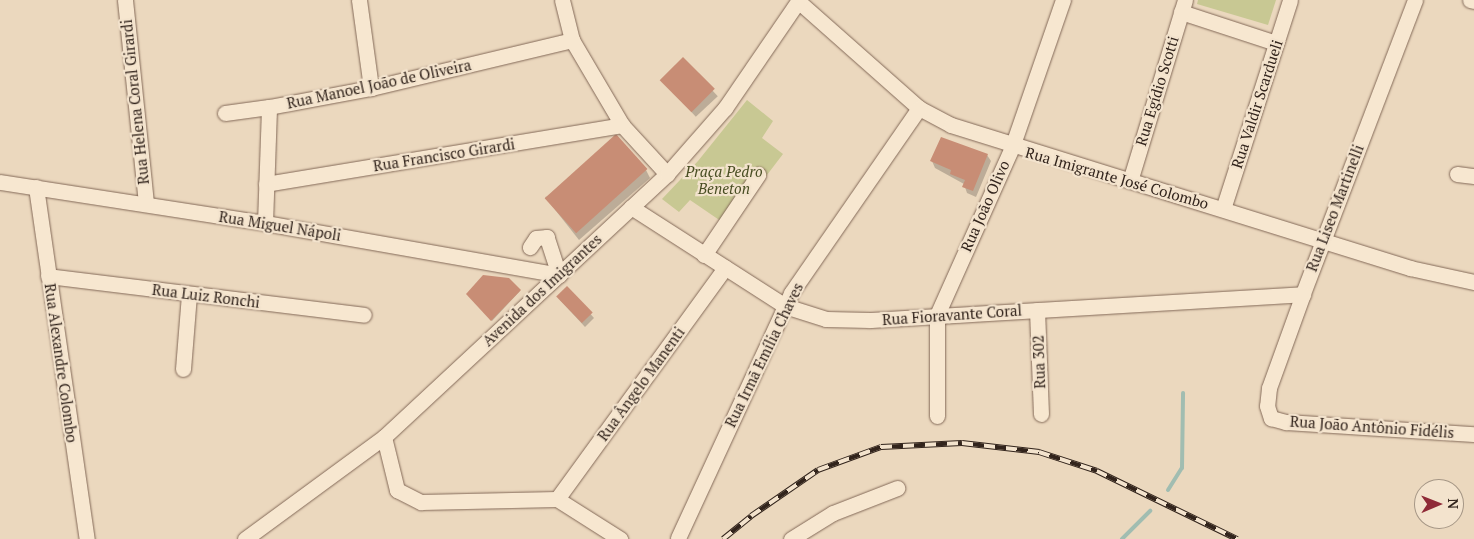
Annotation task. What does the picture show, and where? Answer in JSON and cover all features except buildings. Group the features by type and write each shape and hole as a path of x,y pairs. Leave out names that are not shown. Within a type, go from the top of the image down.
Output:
{"street":[{"name":"Rua Helena Coral Girardi","path":"125,0 146,204"},
{"path":"359,0 371,88"},
{"path":"562,0 572,40 622,125 667,174"},
{"name":"Rua João Olivo","path":"937,416 936,315 1012,147 1063,0"},
{"name":"Rua Valdir Scardueli","path":"1223,209 1290,0"},
{"name":"Rua Liseo Martinelli","path":"1271,418 1266,406 1269,388 1323,239 1414,0"},
{"path":"1470,0 1474,1"},
{"name":"Rua Imigrante José Colombo","path":"798,1 919,108 944,122 1012,147 1323,239 1410,268 1474,282"},
{"name":"Avenida dos Imigrantes","path":"245,539 384,437 667,174 725,108 798,1"},
{"path":"1183,6 1276,43"},
{"name":"Rua Egídio Scotti","path":"1130,181 1183,6"},
{"name":"Rua Manoel João de Oliveira","path":"265,223 269,107 371,88 572,40"},
{"path":"225,113 269,107"},
{"name":"Rua Irmã Emília Chaves","path":"678,539 785,306 919,108"},
{"name":"Rua Francisco Girardi","path":"266,184 622,125"},
{"path":"1457,174 1474,176"},
{"path":"704,255 758,175"},
{"name":"Rua Miguel Nápoli","path":"0,182 265,223 558,274"},
{"name":"Rua Alexandre Colombo","path":"36,187 87,539"},
{"name":"Rua Fioravante Coral","path":"631,207 785,306 826,319 870,320 1303,294"},
{"path":"530,247 536,238 547,237 558,274"},
{"name":"Rua Ângelo Manenti","path":"557,499 724,268"},
{"name":"Rua Luiz Ronchi","path":"48,276 189,295 364,315"},
{"path":"184,369 189,295"},
{"name":"Rua 302","path":"1037,310 1041,414"},
{"name":"Rua João Antônio Fidélis","path":"1271,418 1286,422 1474,434"},
{"path":"384,437 397,490 422,502 557,499 620,539"},
{"path":"791,539 816,522 897,488"},
{"path":"816,522 816,539"}],"green space":[{"path":"1198,0 1276,0 1268,25 1197,4"},
{"name":"Praça Pedro Beneton","path":"747,100 773,121 762,138 783,154 728,226 690,200 679,212 662,199 698,161"}],"waterway":[{"path":"1168,490 1182,468 1183,393"},
{"path":"1122,539 1150,511"}],"railway":[{"path":"723,539 751,516 818,470 881,447 962,443 1039,452 1097,471 1237,539"}]}
